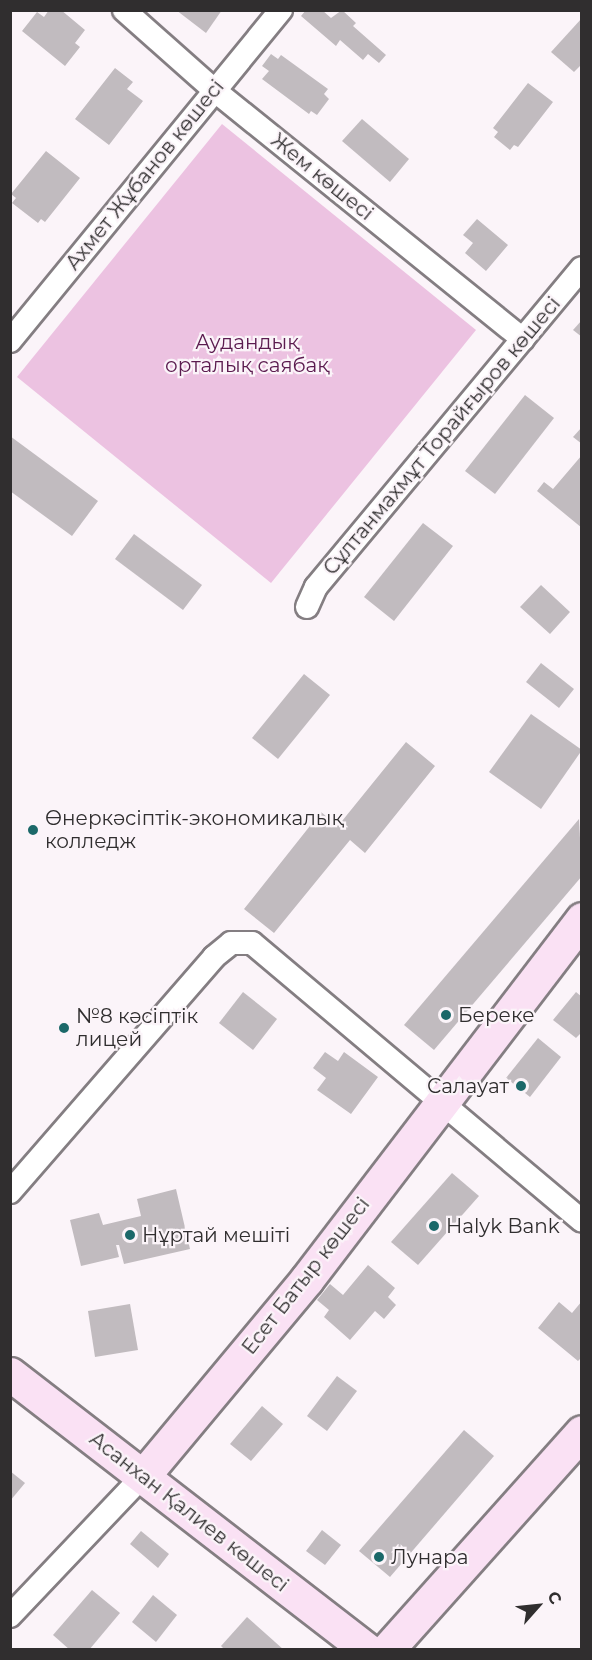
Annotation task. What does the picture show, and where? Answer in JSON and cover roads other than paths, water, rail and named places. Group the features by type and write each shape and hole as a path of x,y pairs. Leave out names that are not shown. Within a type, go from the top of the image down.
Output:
{"street":[{"name":"Жем көшесі","path":"124,10 214,90 523,339"},
{"name":"Ахмет Жұбанов көшесі","path":"10,341 281,10"},
{"name":"Сұлтанмахмұт Торайғыров көшесі","path":"307,607 316,587 582,268"},
{"name":"Есет Батыр көшесі","path":"10,1616 143,1476 307,1279 582,919"},
{"path":"10,1192 214,957 231,943 252,943 582,1221"},
{"name":"Асанхан Қалиев көшесі","path":"10,1374 367,1650"},
{"path":"387,1650 582,1432"}],"place":[{"name":"Өнеркәсіптік-экономикалық колледж","path":"33,830"},
{"name":"Береке","path":"446,1015"},
{"name":"№8 кәсіптік лицей","path":"64,1028"},
{"name":"Салауат","path":"521,1086"},
{"name":"Halyk Bank","path":"434,1226"},
{"name":"Нұртай мешіті","path":"130,1235"},
{"name":"Лунара","path":"379,1557"}],"park label":[{"name":"Аудандық орталық саябақ","path":"247,354"}]}
